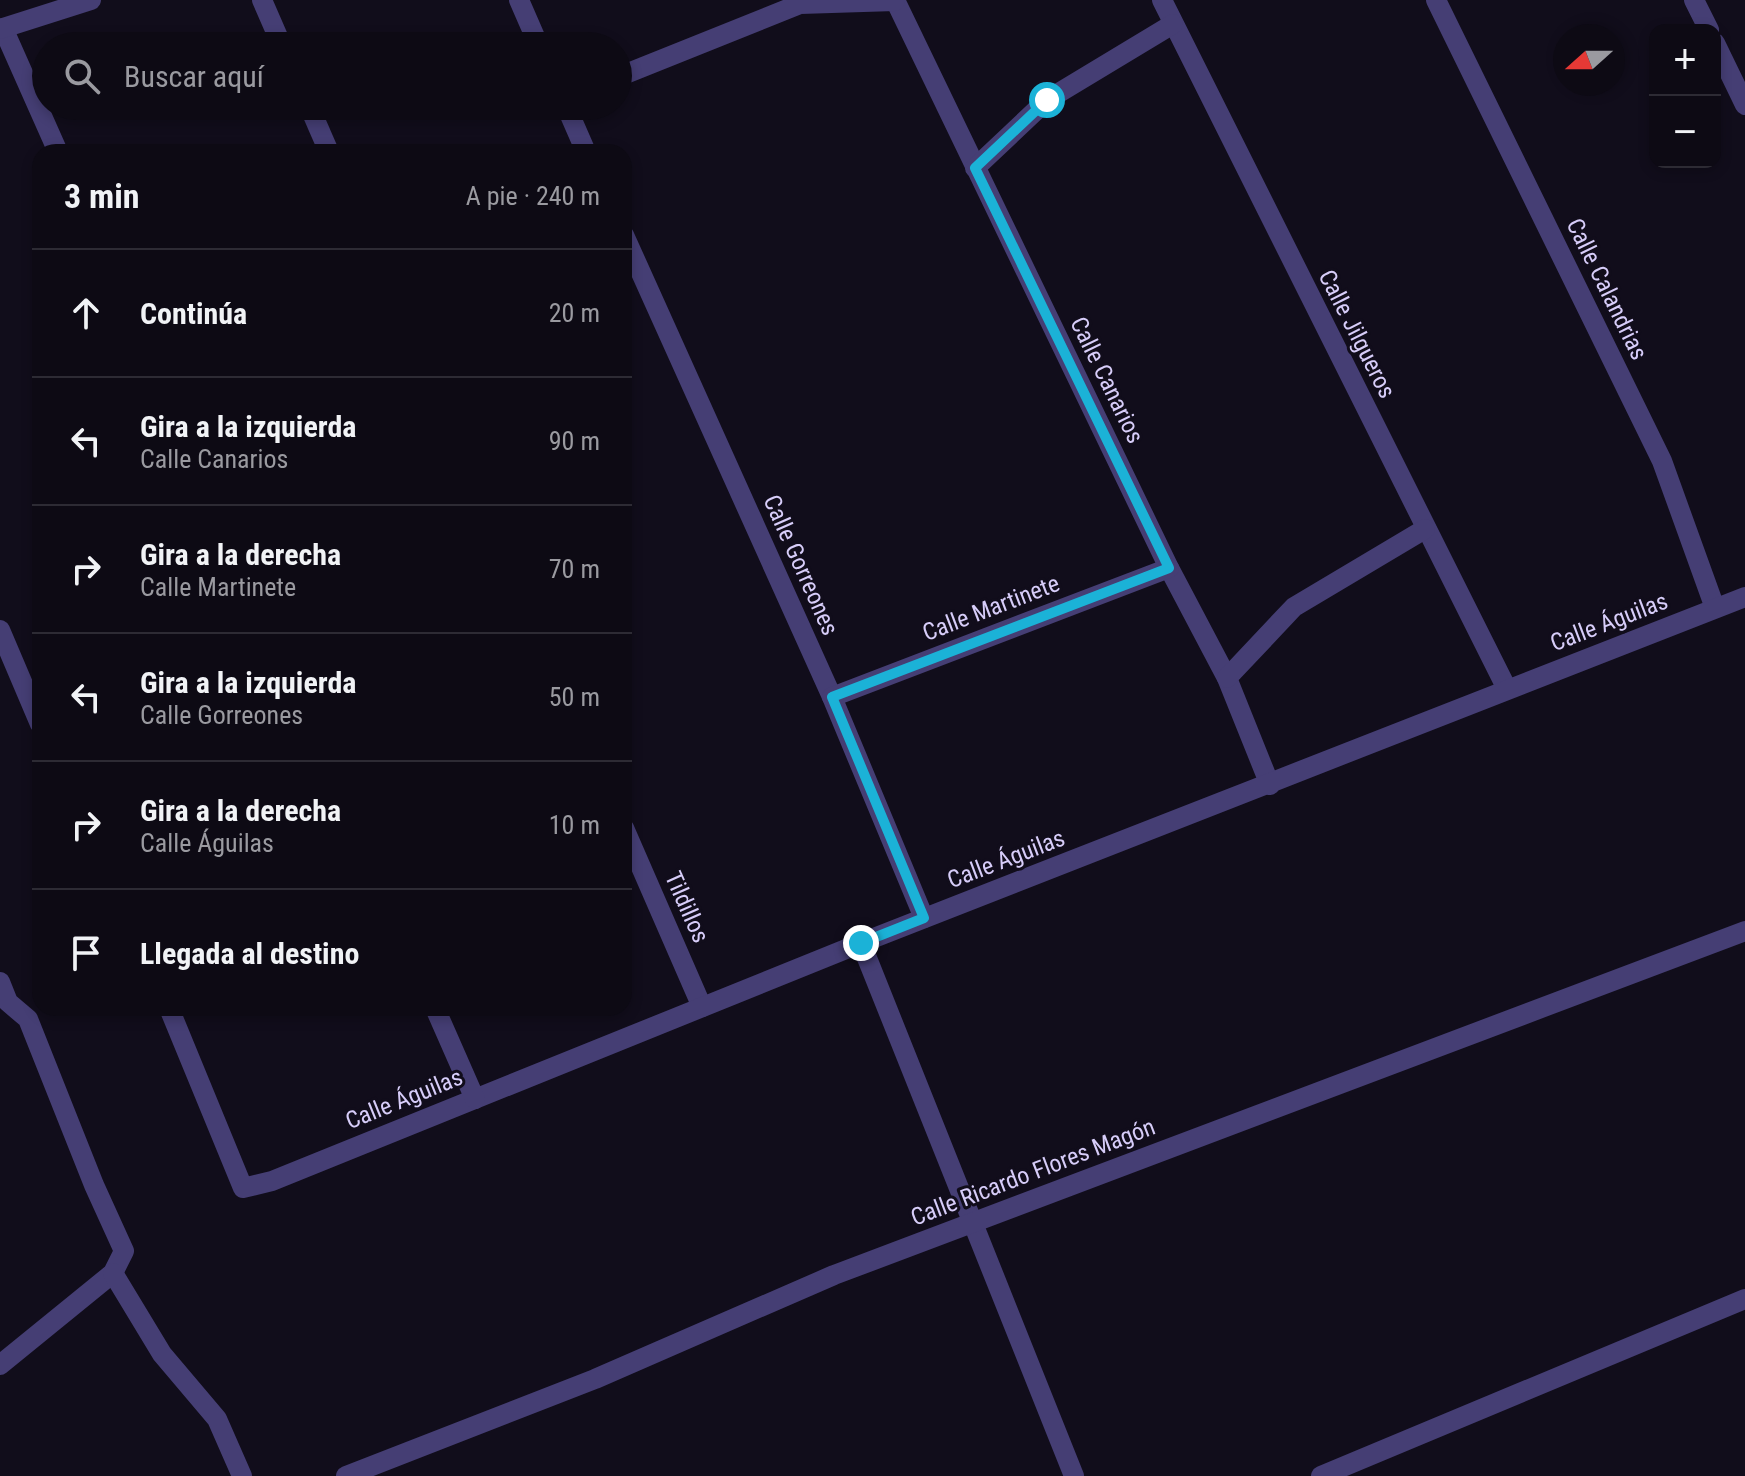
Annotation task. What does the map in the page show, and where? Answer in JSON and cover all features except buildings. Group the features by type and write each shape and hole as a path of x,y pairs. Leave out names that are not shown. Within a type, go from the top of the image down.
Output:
{"street":[{"path":"32,95 2,29 91,0"},
{"path":"262,0 276,32"},
{"path":"519,0 533,32"},
{"name":"Calle Jilgueros","path":"1162,0 1507,689"},
{"name":"Calle Calandrias","path":"1436,0 1662,461 1715,608"},
{"path":"1694,0 1706,24"},
{"path":"632,71 800,4 895,1"},
{"name":"Calle Canarios","path":"895,1 1169,568 1227,678 1270,785"},
{"path":"975,168 1047,100 1173,24"},
{"path":"1721,54 1744,98"},
{"path":"43,120 54,144"},
{"path":"315,120 326,144"},
{"path":"572,120 583,144"},
{"name":"Calle Gorreones","path":"632,253 832,697 924,918"},
{"path":"1227,678 1294,607 1425,529"},
{"name":"Calle Martinete","path":"832,697 1169,568"},
{"name":"Calle Águilas","path":"172,1016 243,1188 272,1181 924,918 1745,597"},
{"path":"0,630 32,705"},
{"name":"Tildillos","path":"632,846 702,1007"},
{"name":"Calle Ricardo Flores Magón","path":"346,1476 595,1379 834,1275 1745,931"},
{"path":"861,943 1074,1476"},
{"path":"0,982 8,1002 28,1019 94,1185 124,1251 113,1273 0,1365"},
{"path":"439,1016 475,1099"},
{"path":"113,1273 162,1354 217,1419 242,1476"},
{"path":"1321,1476 1745,1299"}],"route":[{"path":"861,943 924,918 832,697 1169,568 975,168 1047,100"}]}
